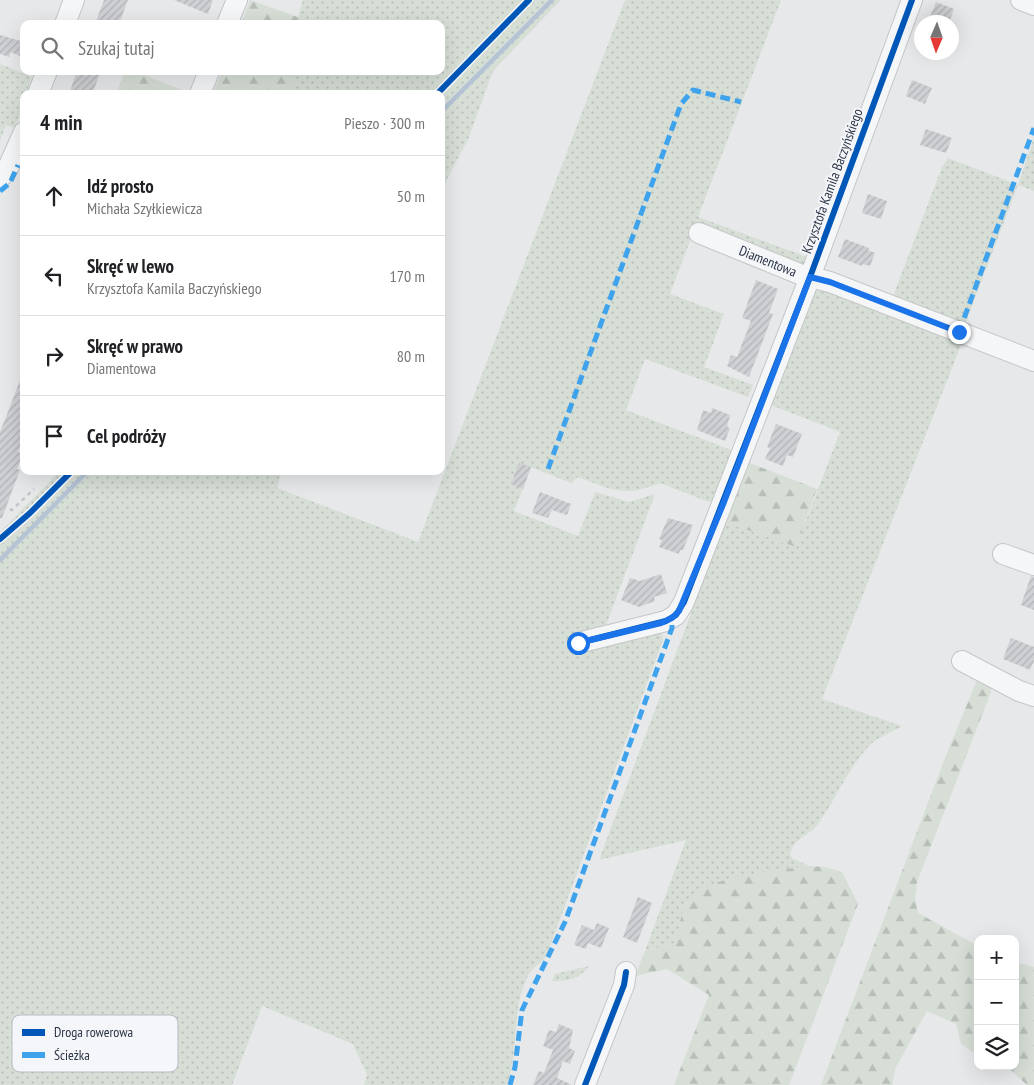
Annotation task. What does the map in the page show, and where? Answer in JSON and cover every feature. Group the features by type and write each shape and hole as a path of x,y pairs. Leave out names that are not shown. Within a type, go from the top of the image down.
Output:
{"street":[{"path":"66,20 74,0"},
{"path":"230,20 237,0"},
{"name":"Krzysztofa Kamila Baczyńskiego","path":"578,643 661,623 672,618 684,602 810,277 912,0"},
{"path":"1021,0 1034,5"},
{"path":"40,90 45,75"},
{"path":"202,90 207,75"},
{"path":"0,178 7,170 20,141"},
{"name":"Diamentowa","path":"699,233 1034,361"},
{"path":"1002,554 1034,565"},
{"path":"962,661 1019,691 1034,696"},
{"path":"585,1085 624,985 626,972"}],"path":[{"path":"2,507 12,510 34,489"}],"green space":[{"path":"250,0 303,19 303,20 242,20"},
{"path":"303,0 526,0 438,90 294,90 296,75 445,75 445,20 303,20 298,18"},
{"path":"532,0 561,0 493,71 469,137 445,183 444,90"},
{"path":"625,0 781,0 698,217 807,257 803,268 694,236 690,241 670,294 724,314 704,367 753,385 748,397 645,359 626,410 734,451 717,498 709,502 660,483 647,488 627,491 610,489 578,477 571,483 531,467 514,511 578,536 595,492 629,502 655,494 605,628 660,629 663,640 546,957 529,974 523,987 517,1015 511,1072 507,1085 364,1085 367,1075 353,1044 262,1006 232,1085 0,1085 0,542 32,515 71,475 281,475 277,488 418,542"},
{"path":"0,64 20,72 20,75 32,77 27,90 20,90 20,113 15,128 6,125 0,141"},
{"path":"123,75 144,75 182,90 118,90"},
{"path":"220,75 296,75 294,90 215,90"},
{"path":"1034,138 1034,191 1018,185"},
{"path":"948,158 1018,185 964,327 892,299 942,167"},
{"path":"829,288 963,340 822,699 902,726 876,740 869,746 848,774 818,824 795,844 790,854 792,858 809,866 732,878 686,903 675,943 645,951 686,840 599,860 725,522 796,547 840,432 771,405 812,294"},
{"path":"747,462 817,489 796,547 725,522"},
{"path":"56,475 64,475 29,512 0,536 0,532"},
{"path":"977,680 990,686 991,692 917,882 915,899 918,913 974,944 974,1053 961,1044 956,1024 927,1011 895,1069 892,1085 821,1085 943,763"},
{"path":"809,866 825,867 842,872 858,904 789,1085 674,1085 709,995 667,969 635,976 645,951 675,943 681,917 687,903 696,893 709,886 725,880 762,872"},
{"path":"1019,963 1034,967 1034,1085 1027,1085 1010,1070 1019,1070"},
{"path":"589,966 581,974 573,978 552,981 555,974"}],"building":[{"path":"104,0 128,0 120,20 96,20"},
{"path":"174,0 213,0 208,14"},
{"path":"936,2 954,9 952,15 931,15"},
{"path":"0,35 20,41 20,56 11,52 9,57 0,54"},
{"path":"76,75 99,75 94,90 70,90"},
{"path":"912,80 932,88 925,104 906,96"},
{"path":"926,129 952,138 946,153 920,145"},
{"path":"868,194 887,201 881,219 862,213"},
{"path":"845,239 869,248 868,250 875,253 870,266 863,264 862,266 838,257"},
{"path":"756,280 778,289 769,313 773,314 749,377 727,366 731,355 737,357 751,321 742,318"},
{"path":"20,381 20,447 18,452 20,453 20,462 17,469 20,470 2,518 0,518 0,432"},
{"path":"712,408 730,415 727,427 730,428 725,441 697,430 703,410 711,413"},
{"path":"776,424 802,434 793,457 787,455 783,466 765,459 770,448 767,447"},
{"path":"519,463 531,467 523,489 511,484"},
{"path":"540,492 571,504 567,515 552,510 548,518 532,513"},
{"path":"668,518 693,525 683,550 680,550 679,554 659,547 662,540 659,539"},
{"path":"661,574 667,593 654,597 655,601 639,607 621,600 630,578 640,581"},
{"path":"1031,576 1034,577 1034,610 1021,605"},
{"path":"1011,638 1034,647 1034,661 1030,670 1003,659"},
{"path":"638,897 652,903 637,943 623,937"},
{"path":"597,923 609,928 601,948 588,943 586,949 574,945 582,925 594,930"},
{"path":"559,1024 573,1030 569,1048 575,1051 570,1064 563,1061 557,1078 572,1085 533,1085 539,1071 544,1073 553,1050 543,1046 549,1030 556,1032"}],"waterway":[{"path":"445,108 552,0"},
{"path":"0,560 84,475"}],"marked path":[{"path":"548,469 681,104 693,90 741,102"},
{"path":"959,332 1034,128"},
{"path":"0,191 10,183 18,165"},
{"path":"510,1085 515,1067 522,1010 565,922 672,628 672,618"}],"cycle path":[{"path":"441,90 529,0"},
{"path":"578,643 666,621 676,615 684,602 810,277 912,0"},
{"path":"0,539 30,513 68,475"},
{"path":"585,1085 624,985 626,972"}],"route":[{"path":"578,643 661,623 672,618 679,611 724,502 810,277 830,282 959,332"}]}
